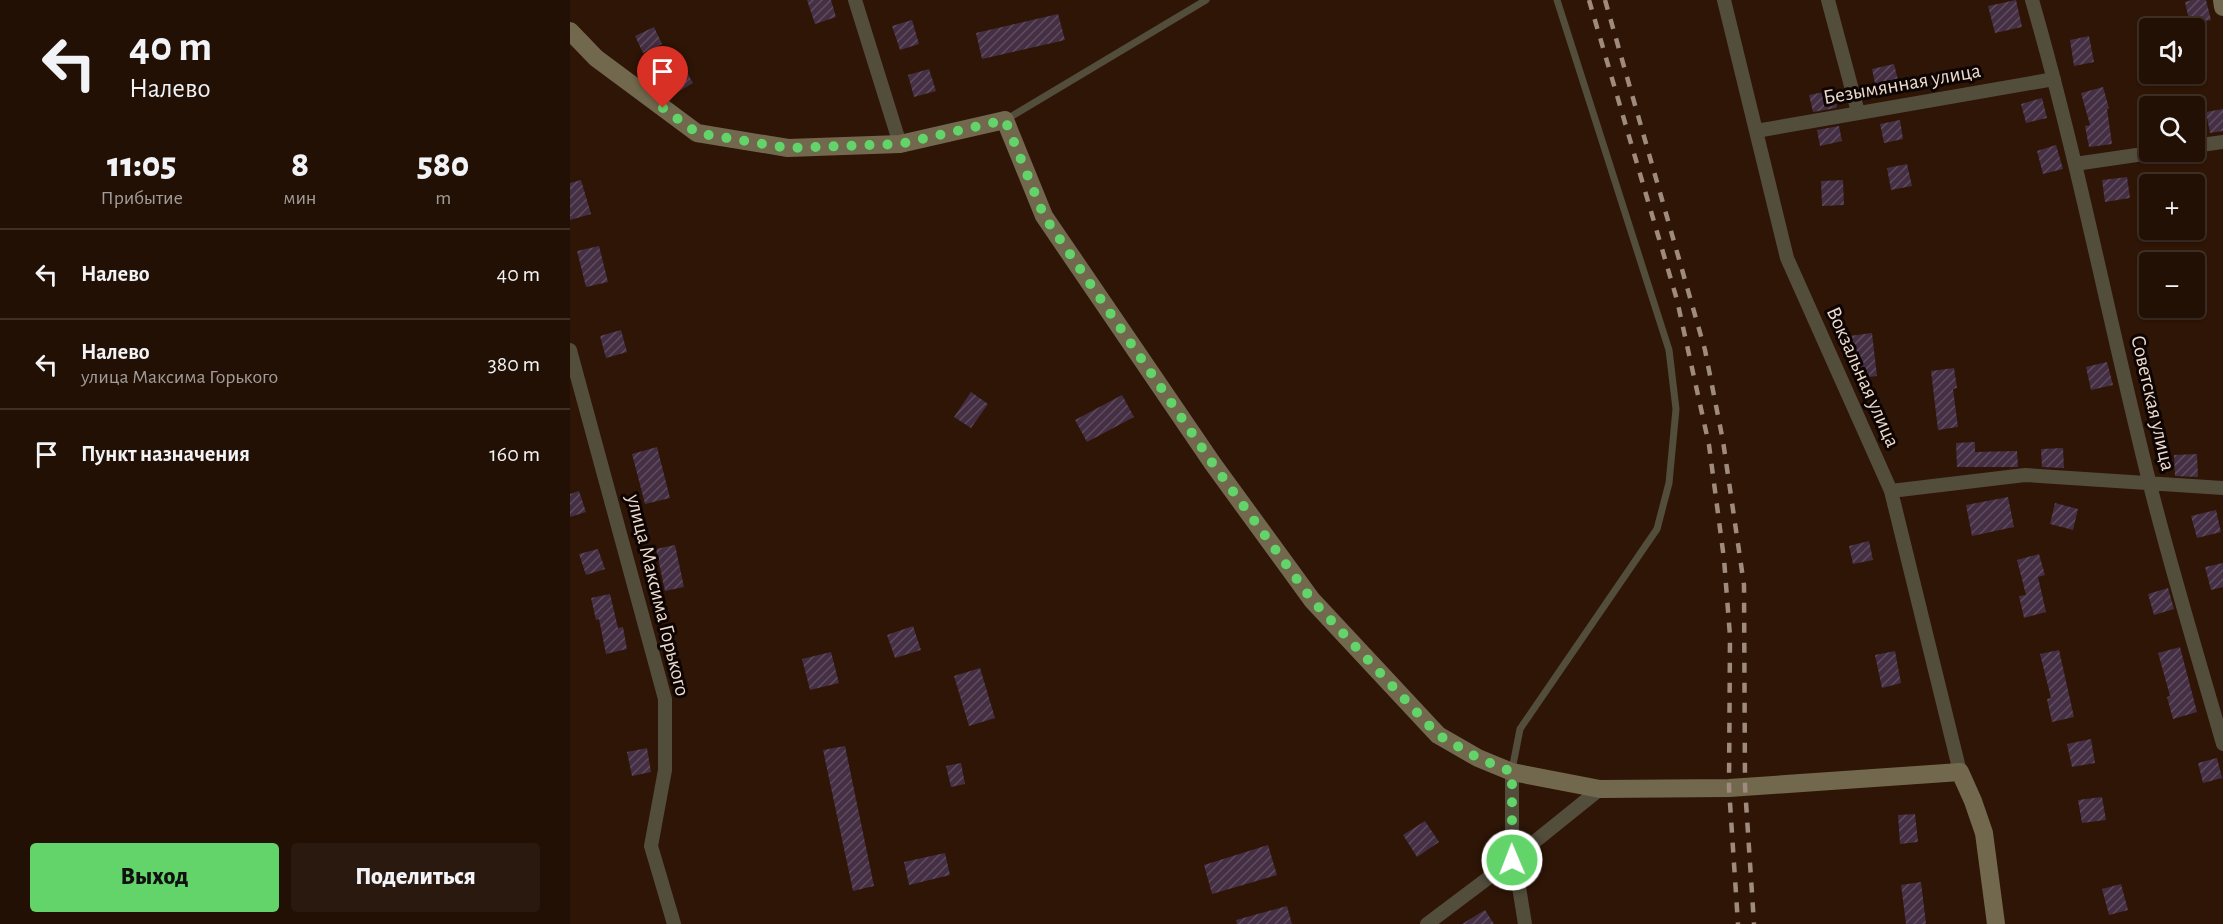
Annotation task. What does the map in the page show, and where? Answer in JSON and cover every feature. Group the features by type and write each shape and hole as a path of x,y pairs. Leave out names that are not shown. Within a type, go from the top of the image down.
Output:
{"street":[{"path":"855,0 900,144"},
{"name":"Вокзальная улица","path":"1724,0 1787,258 1891,491 1960,772"},
{"path":"1828,0 1858,112"},
{"name":"Советская улица","path":"2032,0 2075,164 2149,482 2223,744"},
{"path":"2222,0 2223,7"},
{"path":"570,31 596,58 697,133 788,148 900,144 1005,120 1044,216 1213,464 1312,600 1438,735 1478,758 1512,772 1600,789 1745,788 1960,772 1984,833 1996,924"},
{"name":"Безымянная улица","path":"1756,131 2054,79"},
{"path":"2205,144 2223,142"},
{"path":"2075,164 2139,155"},
{"name":"улица Максима Горького","path":"570,350 574,382 665,699 665,770 651,846 674,924"},
{"path":"1891,491 2025,475 2223,488"},
{"path":"1512,772 1512,860 1525,924"},
{"path":"1427,924 1512,860 1600,789"}],"lane":[{"path":"1005,120 1206,0"},
{"path":"1512,772 1520,729 1657,529 1669,483 1676,409 1669,351 1557,0"}],"building":[{"path":"807,0 831,0 836,17 815,24"},
{"path":"2016,0 2022,27 1995,33 1988,6"},
{"path":"2206,0 2211,20 2189,18 2185,2"},
{"path":"1058,14 1065,40 982,59 976,33"},
{"path":"912,20 919,44 900,50 892,26"},
{"path":"654,27 662,44 643,53 635,36"},
{"path":"2089,36 2094,62 2074,66 2070,40"},
{"path":"1894,64 1899,84 1876,88 1872,69"},
{"path":"683,65 693,83 678,92 667,74"},
{"path":"929,69 936,91 914,97 908,75"},
{"path":"2103,87 2109,108 2107,109 2112,144 2089,147 2085,126 2090,125 2081,93"},
{"path":"1834,90 1836,108 1813,112 1809,95"},
{"path":"2042,98 2047,118 2026,123 2021,104"},
{"path":"2223,109 2223,131 2210,133 2206,112"},
{"path":"1900,120 1903,139 1884,143 1880,124"},
{"path":"1839,126 1842,141 1820,146 1817,130"},
{"path":"2056,145 2063,169 2043,174 2037,151"},
{"path":"1907,164 1912,186 1891,190 1887,168"},
{"path":"2127,177 2130,198 2105,202 2102,180"},
{"path":"581,180 591,214 570,220 570,183"},
{"path":"1843,180 1844,205 1822,206 1821,181"},
{"path":"599,246 608,282 586,287 577,251"},
{"path":"621,330 627,352 606,358 600,336"},
{"path":"1872,333 1877,376 1854,379 1849,336"},
{"path":"2107,362 2113,385 2091,390 2086,367"},
{"path":"1954,368 1957,388 1953,389 1958,427 1938,430 1931,371"},
{"path":"971,392 988,404 971,428 954,417"},
{"path":"1122,395 1134,417 1087,442 1075,420"},
{"path":"1975,442 1975,452 2017,451 2018,467 1957,467 1956,443"},
{"path":"657,447 670,498 645,504 632,454"},
{"path":"2063,448 2064,468 2042,467 2041,449"},
{"path":"2197,454 2198,477 2175,476 2174,455"},
{"path":"579,491 586,512 570,517 570,494"},
{"path":"2008,497 2014,527 1972,536 1966,505"},
{"path":"2055,503 2078,509 2073,530 2050,524"},
{"path":"2216,510 2221,532 2197,538 2191,516"},
{"path":"1869,541 1873,560 1853,564 1849,546"},
{"path":"675,545 684,587 665,591 656,549"},
{"path":"598,549 605,569 586,575 579,554"},
{"path":"2039,554 2045,575 2038,577 2046,612 2024,618 2019,596 2026,595 2017,560"},
{"path":"2223,563 2223,587 2211,590 2205,567"},
{"path":"2168,588 2174,609 2154,615 2148,594"},
{"path":"610,594 618,628 623,627 627,649 606,654 599,619 596,620 591,598"},
{"path":"913,626 921,650 895,658 887,635"},
{"path":"2180,647 2197,712 2173,719 2167,697 2170,696 2158,653"},
{"path":"2059,650 2074,717 2052,722 2047,699 2051,698 2040,654"},
{"path":"1895,651 1901,683 1882,688 1875,655"},
{"path":"831,652 839,683 810,690 802,659"},
{"path":"980,668 995,718 969,726 954,676"},
{"path":"2091,739 2095,763 2072,767 2067,744"},
{"path":"845,746 874,886 853,891 823,750"},
{"path":"647,748 651,772 632,776 627,752"},
{"path":"2217,758 2222,778 2203,783 2198,763"},
{"path":"961,763 965,784 951,787 946,766"},
{"path":"2102,797 2106,820 2082,823 2078,800"},
{"path":"1915,814 1918,842 1900,844 1898,815"},
{"path":"1425,821 1439,842 1417,857 1403,835"},
{"path":"1268,845 1277,875 1212,894 1204,865"},
{"path":"945,853 950,875 909,885 904,862"},
{"path":"1921,882 1926,924 1906,924 1901,885"},
{"path":"2121,884 2128,910 2109,915 2102,889"},
{"path":"1287,906 1292,924 1237,924 1236,920"},
{"path":"1485,910 1494,924 1462,924"}],"railway":[{"path":"1589,0 1677,300 1709,445 1724,559 1730,636 1729,788 1738,924"},
{"path":"1605,0 1705,350 1723,441 1744,585 1745,787 1754,924"}],"route":[{"path":"663,108 697,133 788,148 900,144 1005,120 1044,216 1213,464 1312,600 1438,735 1478,758 1512,772 1512,860"}]}
